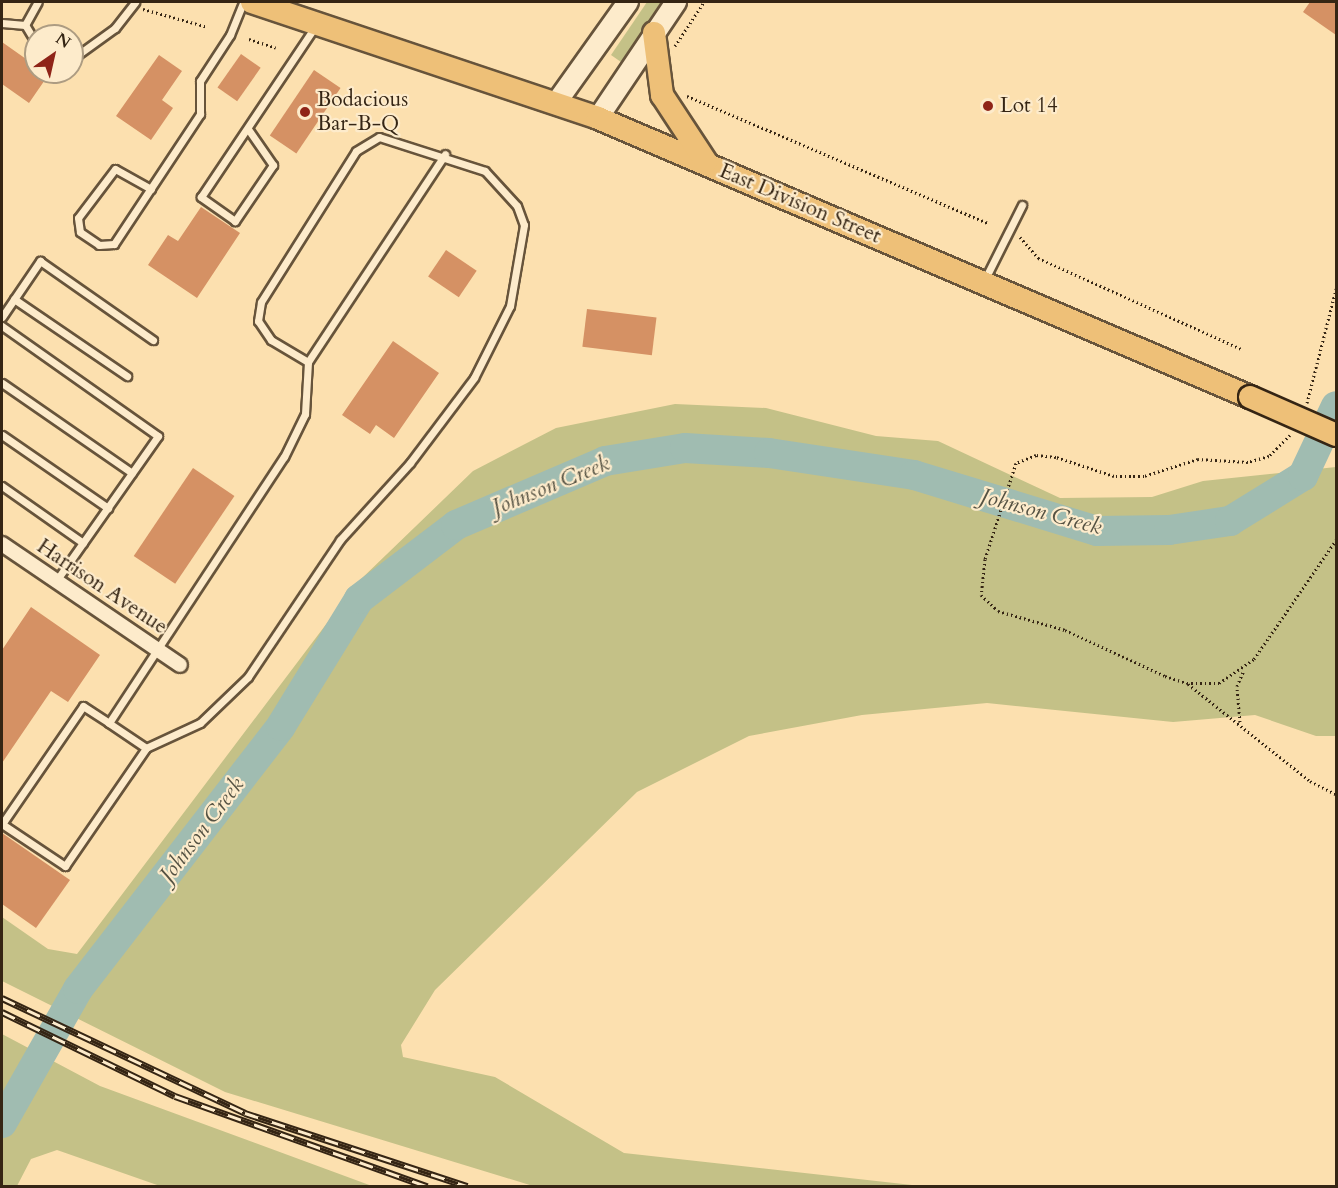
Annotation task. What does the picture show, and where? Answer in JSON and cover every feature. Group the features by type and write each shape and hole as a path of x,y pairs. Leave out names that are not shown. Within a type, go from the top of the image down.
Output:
{"main road":[{"name":"East Division Street","path":"252,2 318,22 598,118 1336,435"},
{"path":"556,103 628,2"},
{"path":"598,118 676,2"},
{"path":"654,33 662,95 708,165"}],"street":[{"name":"Harrison Avenue","path":"2,544 180,665"}],"lane":[{"path":"26,24 38,2"},
{"path":"84,51 116,28 135,2"},
{"path":"151,189 115,169 78,218 80,232 99,245 114,244 151,189 200,114 201,81 230,35 243,2"},
{"path":"248,129 273,165 236,221 201,197 318,22"},
{"path":"2,23 24,25"},
{"path":"147,748 83,706 2,824 65,866 147,748 200,723 248,677 340,540 410,464 474,378 505,317 524,225 517,206 485,171 445,154 379,137 356,151 261,302 258,321 271,340 308,362"},
{"path":"109,723 284,457 305,414 308,362 445,154"},
{"path":"984,283 1022,206"},
{"path":"2,317 40,261 153,340"},
{"path":"14,299 127,376"},
{"path":"2,326 159,436 56,581"},
{"path":"2,383 132,473"},
{"path":"2,435 108,508"},
{"path":"2,486 83,543"}],"path":[{"path":"674,58 673,49 704,2"},
{"path":"143,9 208,27"},
{"path":"249,39 276,48"},
{"path":"683,92 864,175 882,176 988,223"},
{"path":"1020,237 1038,258 1241,348"},
{"path":"1304,408 1314,390 1315,357 1336,290"},
{"path":"1294,426 1285,444 1248,462 1198,459 1144,476 1114,476 1036,455 1016,464 1007,479 989,545 981,595 987,603 1065,630 1187,683 1240,722 1310,781 1336,794"},
{"path":"1240,722 1237,686 1245,669 1336,540"},
{"path":"1187,683 1219,683 1245,669"}],"shaded area":[{"path":"647,2 661,2 621,62 611,55"},
{"path":"675,404 766,408 876,436 938,441 1060,498 1152,497 1203,481 1336,467 1336,736 1316,736 1255,715 1173,722 987,703 862,715 749,736 637,792 435,990 401,1045 403,1057 495,1077 624,1153 921,1186 533,1186 225,1092 2,981 2,917 48,949 77,954 358,582 473,471 556,428"},
{"path":"2,1034 100,1086 372,1186 160,1186 57,1150 31,1159 17,1186 2,1186"}],"building":[{"path":"1310,2 1336,2 1336,35 1303,12"},
{"path":"2,42 24,58 24,84 42,84 29,103 2,84"},
{"path":"241,54 261,68 237,101 217,88"},
{"path":"159,55 182,71 162,100 173,108 151,140 116,116"},
{"name":"Bodacious Bar-B-Q","path":"314,70 341,88 296,153 270,135"},
{"path":"201,207 240,233 197,298 148,265 168,235 178,241"},
{"path":"446,250 477,271 459,297 428,277"},
{"path":"587,309 656,318 652,355 582,347"},
{"path":"393,341 439,373 394,438 376,425 370,434 342,415"},
{"path":"193,468 234,496 175,584 134,556"},
{"path":"31,607 100,655 68,702 51,691 2,763 2,650"},
{"path":"2,833 70,880 36,928 2,904"}],"waterway":[{"name":"Johnson Creek","path":"2,1123 78,989 281,726 359,599 456,525 605,461 685,448 769,453 914,475 1097,531 1169,530 1230,521 1303,476 1336,406"}],"railway":[{"path":"2,998 245,1113 467,1186"},
{"path":"2,1012 175,1096 427,1186"}],"place":[{"name":"Lot 14","path":"988,106"},
{"name":"Bodacious Bar-B-Q","path":"305,112"}]}
